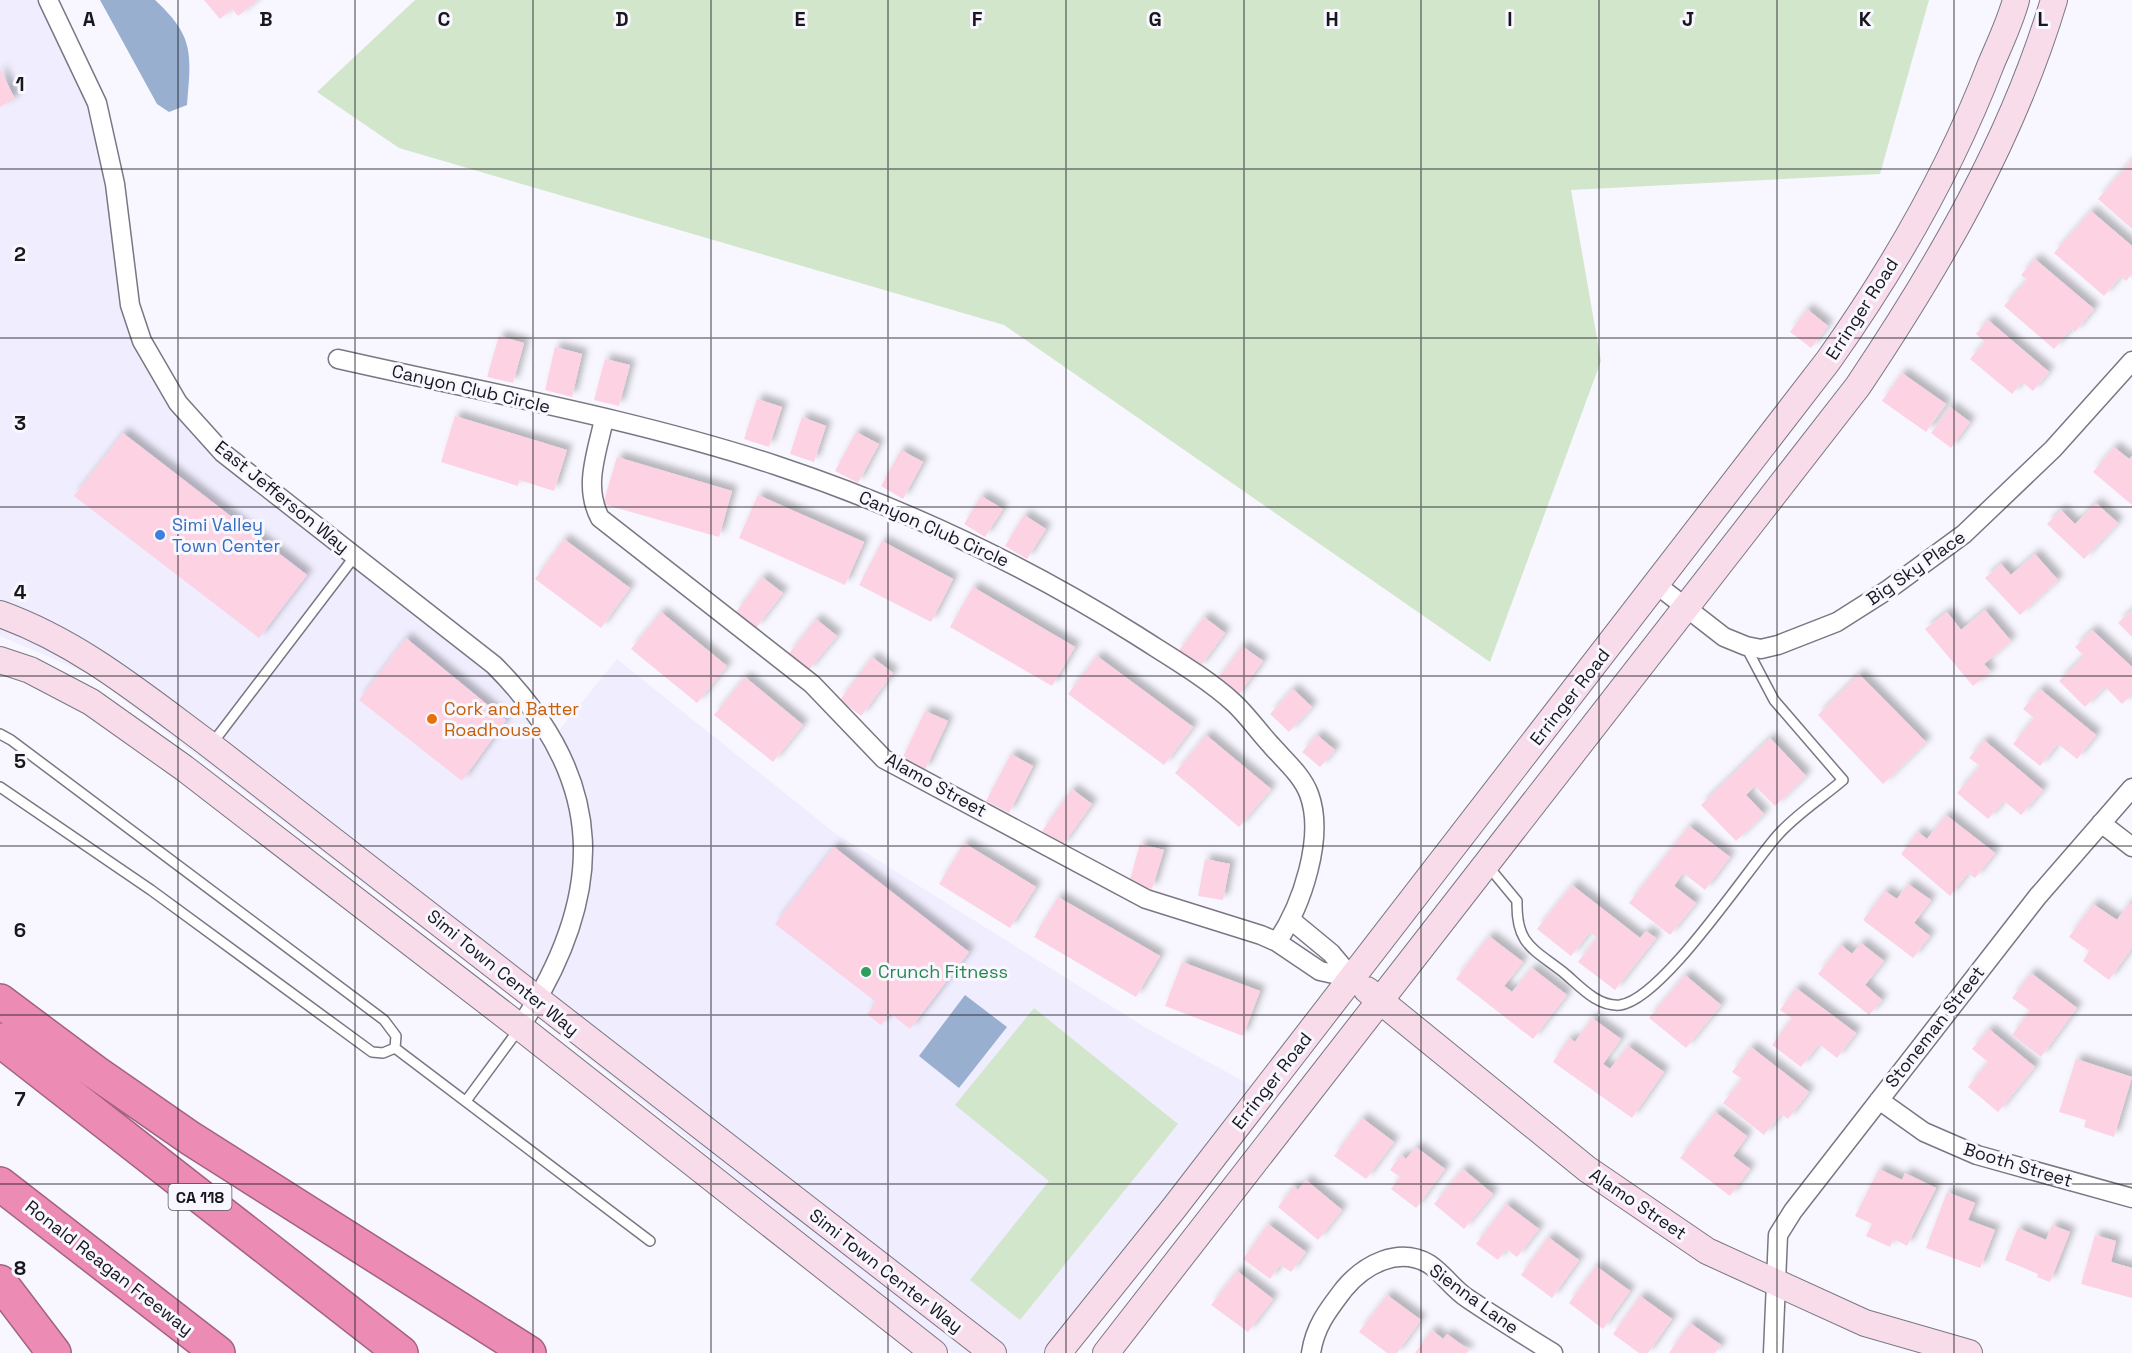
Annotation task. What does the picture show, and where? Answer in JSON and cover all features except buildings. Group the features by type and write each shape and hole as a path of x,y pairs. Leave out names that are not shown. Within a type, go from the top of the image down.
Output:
{"highway":[{"path":"0,1001 95,1072 190,1138 529,1353"},
{"name":"CA 118","path":"0,1040 401,1353"},
{"name":"Ronald Reagan Freeway","path":"0,1184 218,1353"},
{"path":"0,1282 54,1353"}],"main road":[{"name":"Erringer Road","path":"1058,1353 1657,585 1794,407 1870,301 1923,213 1958,142 2016,0"},
{"name":"Erringer Road","path":"1106,1353 1379,1000 1688,608 1858,386 1942,254 1981,182 2014,110 2054,0"},
{"name":"Simi Town Center Way","path":"0,614 57,637 100,663 211,745 537,1001 993,1353"},
{"name":"Simi Town Center Way","path":"0,660 30,670 91,702 192,774 520,1027 934,1353"},
{"path":"192,774 211,745"},
{"name":"Alamo Street","path":"1352,978 1587,1169 1707,1251 1865,1323 1969,1353"}],"street":[{"name":"East Jefferson Way","path":"48,0 97,103 115,184 120,244 130,305 142,341 177,404 223,453 494,665 525,696 560,754 580,813 583,858 582,889 574,921 537,1001 520,1027"},
{"name":"Canyon Club Circle","path":"338,359 604,419 697,442 774,465 857,494 932,525 1011,563 1087,605 1161,651 1233,702 1299,776 1309,794 1315,826 1306,878 1291,920 1277,942"},
{"name":"Big Sky Place","path":"1657,585 1724,637 1746,646 1761,649 1778,645 1837,621 1889,589 1964,534 2053,449 2132,361"},
{"name":"Alamo Street","path":"604,419 590,484 591,502 600,518 812,684 884,759 1146,900 1277,942 1320,970 1352,978"},
{"name":"Stoneman Street","path":"1777,1284 1778,1235 1793,1211 2038,896 2132,788"},
{"path":"2101,823 2132,847"},
{"name":"Alamo Street","path":"1291,920 1331,953 1352,978"},
{"name":"Booth Street","path":"1879,1100 1924,1132 1977,1155 2132,1198"},
{"name":"Sienna Lane","path":"1311,1353 1314,1334 1324,1314 1358,1272 1382,1259 1409,1258 1429,1264 1465,1297 1552,1353"},
{"path":"1773,1353 1777,1284"}],"lane":[{"path":"211,745 355,556"},
{"path":"1486,864 1517,901 1517,923 1525,941 1602,1004 1622,1005 1644,992 1694,945 1778,834 1843,780 1774,700 1746,646"},
{"path":"0,735 11,740 384,1020 396,1036 395,1048"},
{"path":"0,787 151,890 372,1052 383,1053 395,1048"},
{"path":"466,1101 520,1027"},
{"path":"395,1048 650,1241"}],"shaded area":[{"path":"0,0 42,0 92,105 106,179 116,268 145,360 193,434 485,666 510,691 547,745 617,659 836,834 1143,1026 1252,1086 1048,1353 952,1353 526,1008 93,676 0,636"}],"green space":[{"path":"415,0 1929,0 1880,174 1571,190 1601,361 1490,662 1004,325 399,148 317,92"},
{"path":"1034,1008 1178,1124 1020,1320 970,1280 1049,1181 955,1105"}],"water":[{"path":"100,0 155,0 168,13 184,36 187,47 189,72 187,105 169,112 157,104"},
{"path":"965,995 1007,1027 959,1088 919,1056"}],"place":[{"name":"Simi Valley Town Center","path":"160,535"},
{"name":"Cork and Batter Roadhouse","path":"432,719"},
{"name":"Crunch Fitness","path":"866,972"}]}
